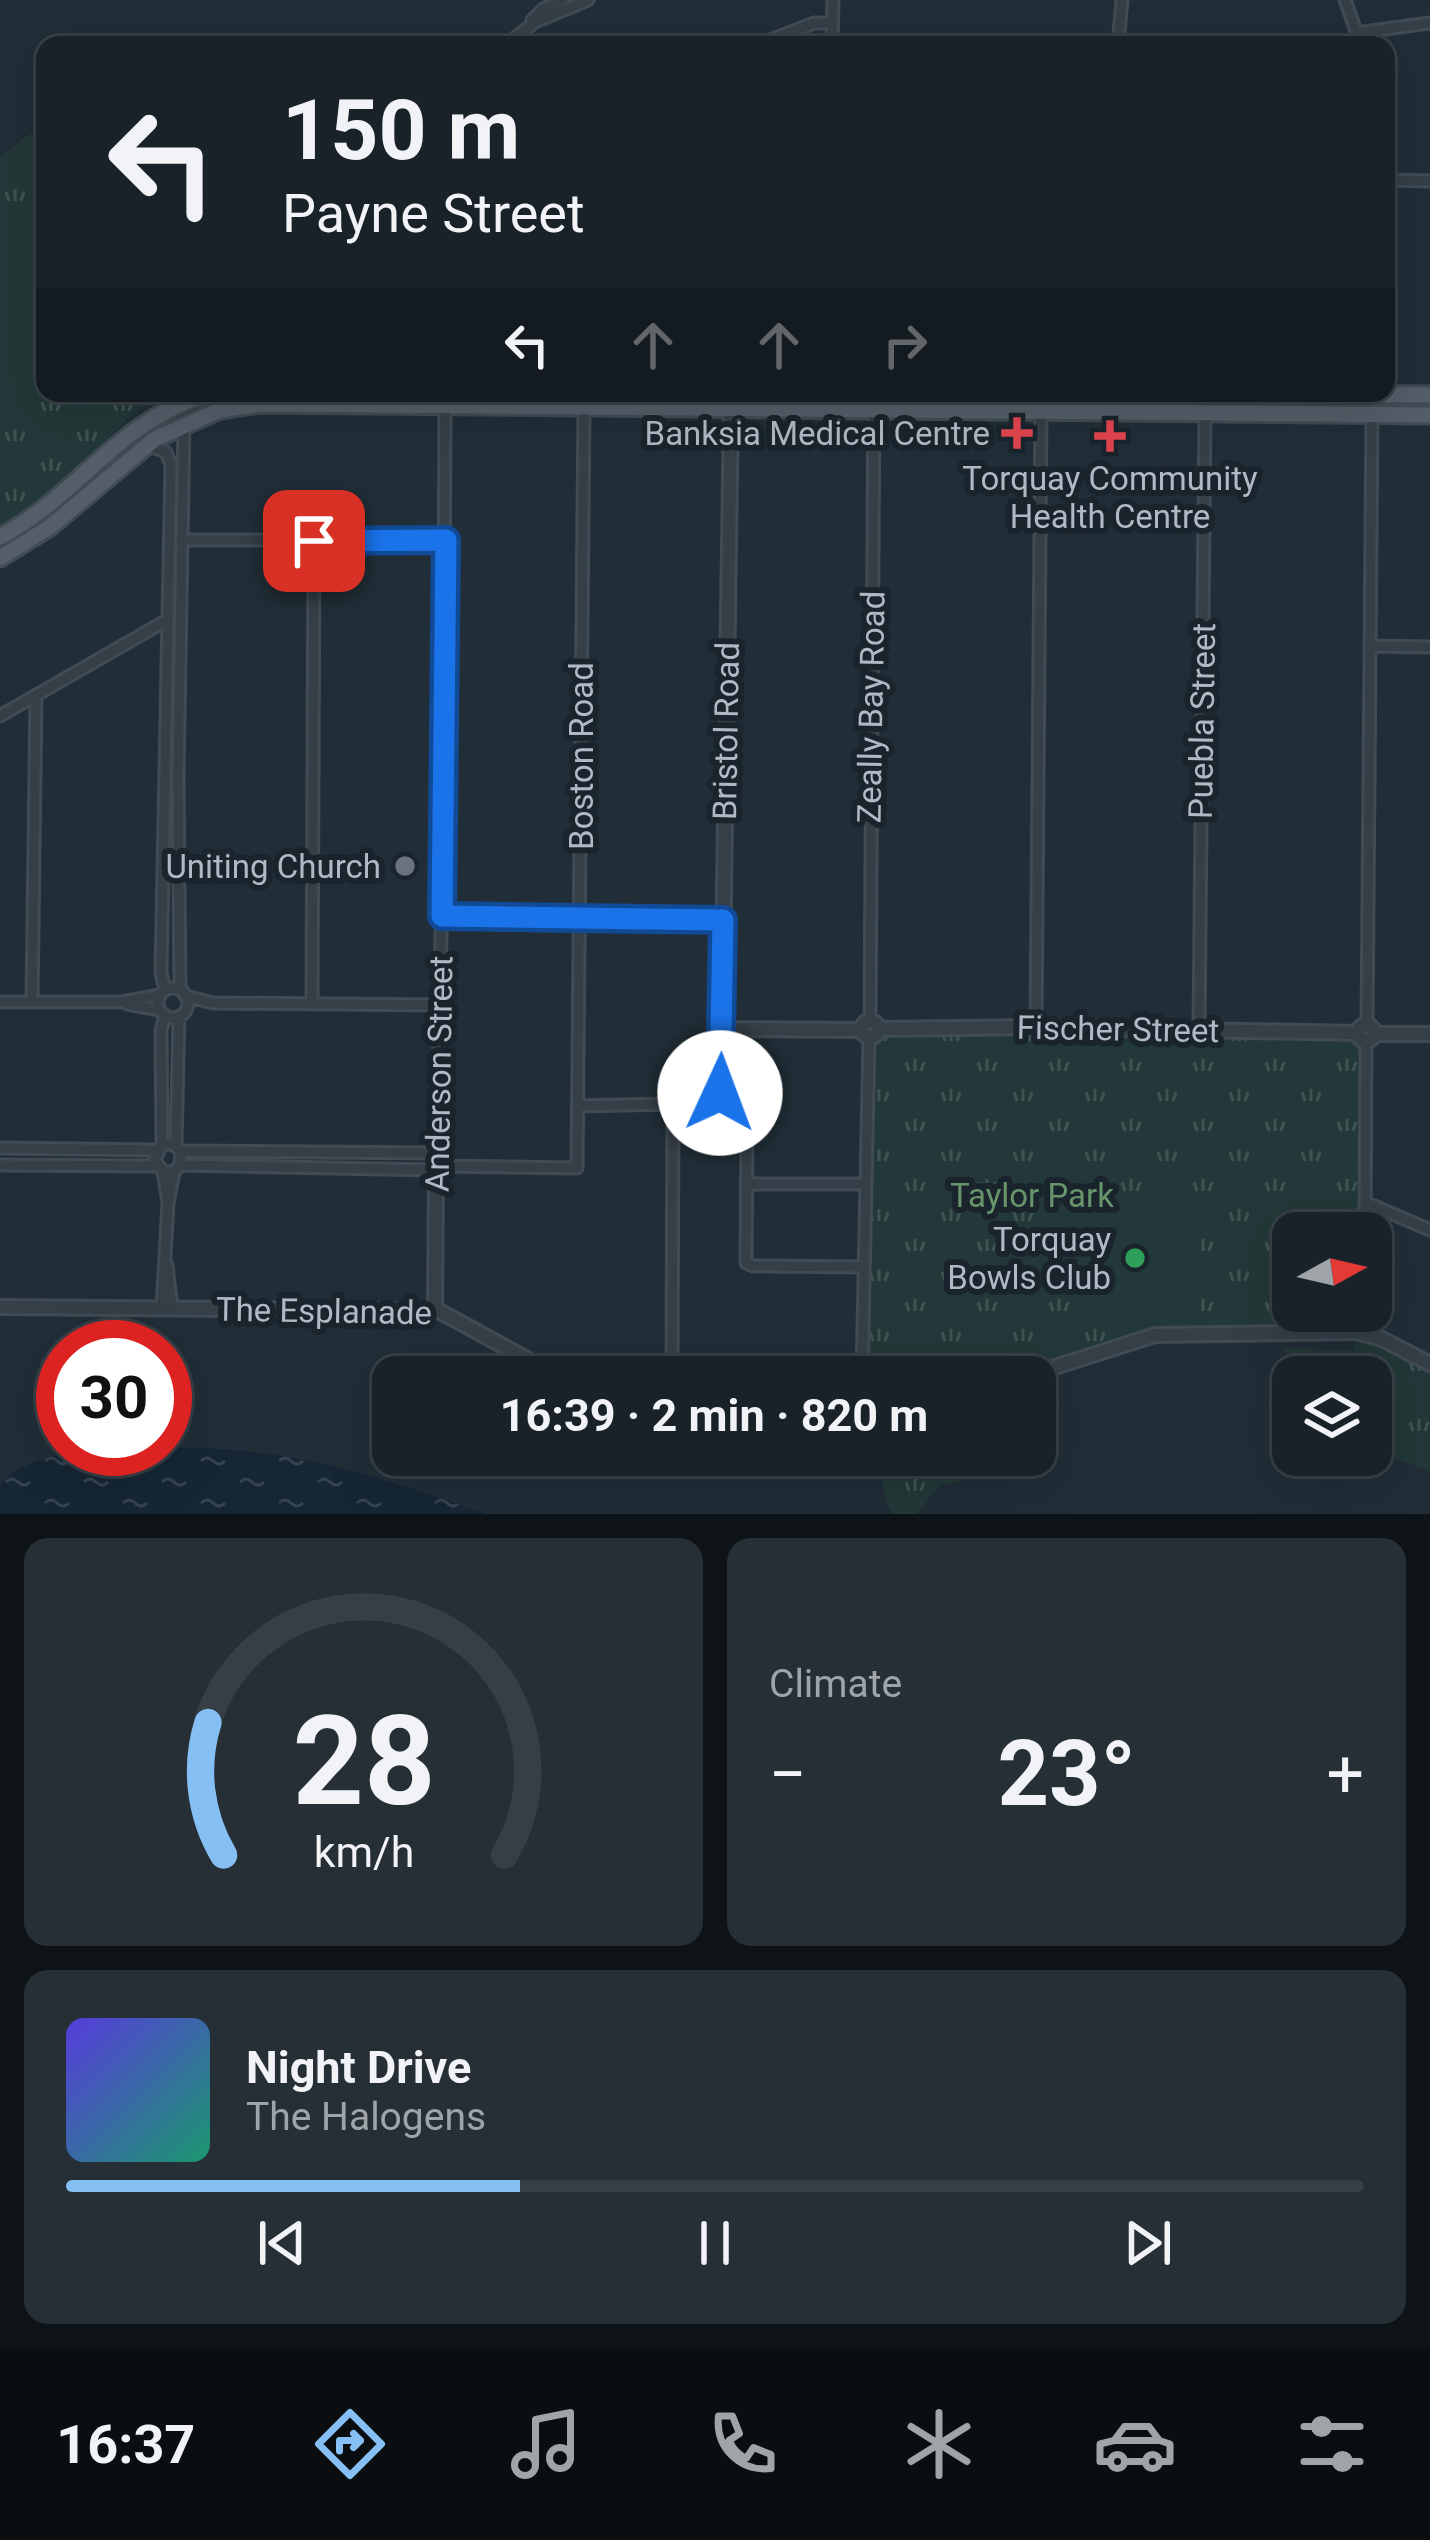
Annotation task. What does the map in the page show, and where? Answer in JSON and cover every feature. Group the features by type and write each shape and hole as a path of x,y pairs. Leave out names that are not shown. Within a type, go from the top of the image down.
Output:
{"main road":[{"path":"1395,389 1430,395"},
{"path":"0,537 33,517 133,429 182,402"},
{"path":"0,558 50,527 145,445 184,424 220,410 260,404 334,402"},
{"path":"537,402 584,406 683,402"},
{"path":"893,402 1041,410 1114,402 1205,412 1430,415"},
{"path":"1371,402 1372,415"}],"street":[{"path":"516,36 543,10 563,0"},
{"path":"518,36 536,22 588,0"},
{"path":"832,36 833,0"},
{"path":"1119,36 1122,0"},
{"path":"1345,0 1358,36"},
{"path":"781,36 814,23 832,22"},
{"path":"1357,33 1430,23"},
{"path":"1395,180 1430,181"},
{"name":"Anderson Street","path":"435,1311 445,402"},
{"name":"Bristol Road","path":"720,1101 732,402"},
{"name":"Zeally Bay Road","path":"862,1356 874,402"},
{"name":"Boston Road","path":"436,1168 577,1168 584,406"},
{"path":"1036,1027 1041,410"},
{"name":"Puebla Street","path":"1199,1030 1205,412"},
{"path":"1365,1212 1372,415"},
{"path":"168,1169 178,1148 183,993 174,620 177,486 184,424"},
{"path":"145,445 168,455 177,486 182,540 163,777 159,1147 168,1169 167,1308"},
{"path":"182,540 446,540"},
{"path":"312,1003 314,541"},
{"path":"0,716 174,620"},
{"path":"1370,646 1430,646"},
{"path":"32,1002 36,696"},
{"path":"163,777 178,777"},
{"path":"162,895 180,895"},
{"path":"442,916 723,920"},
{"path":"122,1003 183,993 213,1003"},
{"path":"0,1002 122,1003 162,1013 182,1013 213,1003 441,1005"},
{"name":"Fischer Street","path":"722,1029 1036,1027 1430,1034"},
{"path":"578,1106 720,1101 739,1131 746,1155 746,1263 863,1267"},
{"path":"672,1356 673,1106"},
{"path":"0,1148 437,1153"},
{"path":"43,1165 44,1149"},
{"path":"305,1168 306,1151"},
{"path":"386,1152 386,1169"},
{"path":"0,1165 436,1168"},
{"path":"746,1184 864,1184"},
{"path":"1365,1202 1430,1230"},
{"name":"The Esplanade","path":"0,1306 435,1311 460,1319 524,1356"},
{"path":"1056,1367 1167,1334 1364,1333 1430,1364"}],"green space":[{"path":"36,130 36,402 149,402 62,484 0,529 0,157"},
{"path":"36,208 36,386 1,388 0,225"},
{"name":"Taylor Park","path":"885,1034 1356,1038 1363,1047 1360,1212 1272,1212 1272,1325 1158,1326 1056,1358 868,1356 872,1049"},
{"name":"Torquay Bowls Club","path":"1098,1203 1197,1203 1201,1319 1096,1324 1061,1229 1072,1209"},
{"path":"1357,1338 1375,1342 1430,1374 1430,1471 1392,1457 1392,1356 1286,1356 1284,1347 1354,1351"},
{"path":"882,1476 964,1476 940,1485 916,1514 893,1514 884,1498"}],"water":[{"path":"192,1448 208,1448 328,1465 486,1514 0,1514 0,1484 36,1461 36,1476 192,1476"}],"place":[{"name":"Banksia Medical Centre","path":"1017,433"},
{"name":"Torquay Community Health Centre","path":"1110,436"},
{"name":"Uniting Church","path":"405,866"},
{"name":"Torquay Bowls Club","path":"1135,1258"}],"route":[{"path":"314,541 446,540 442,916 723,920 720,1093"}]}
